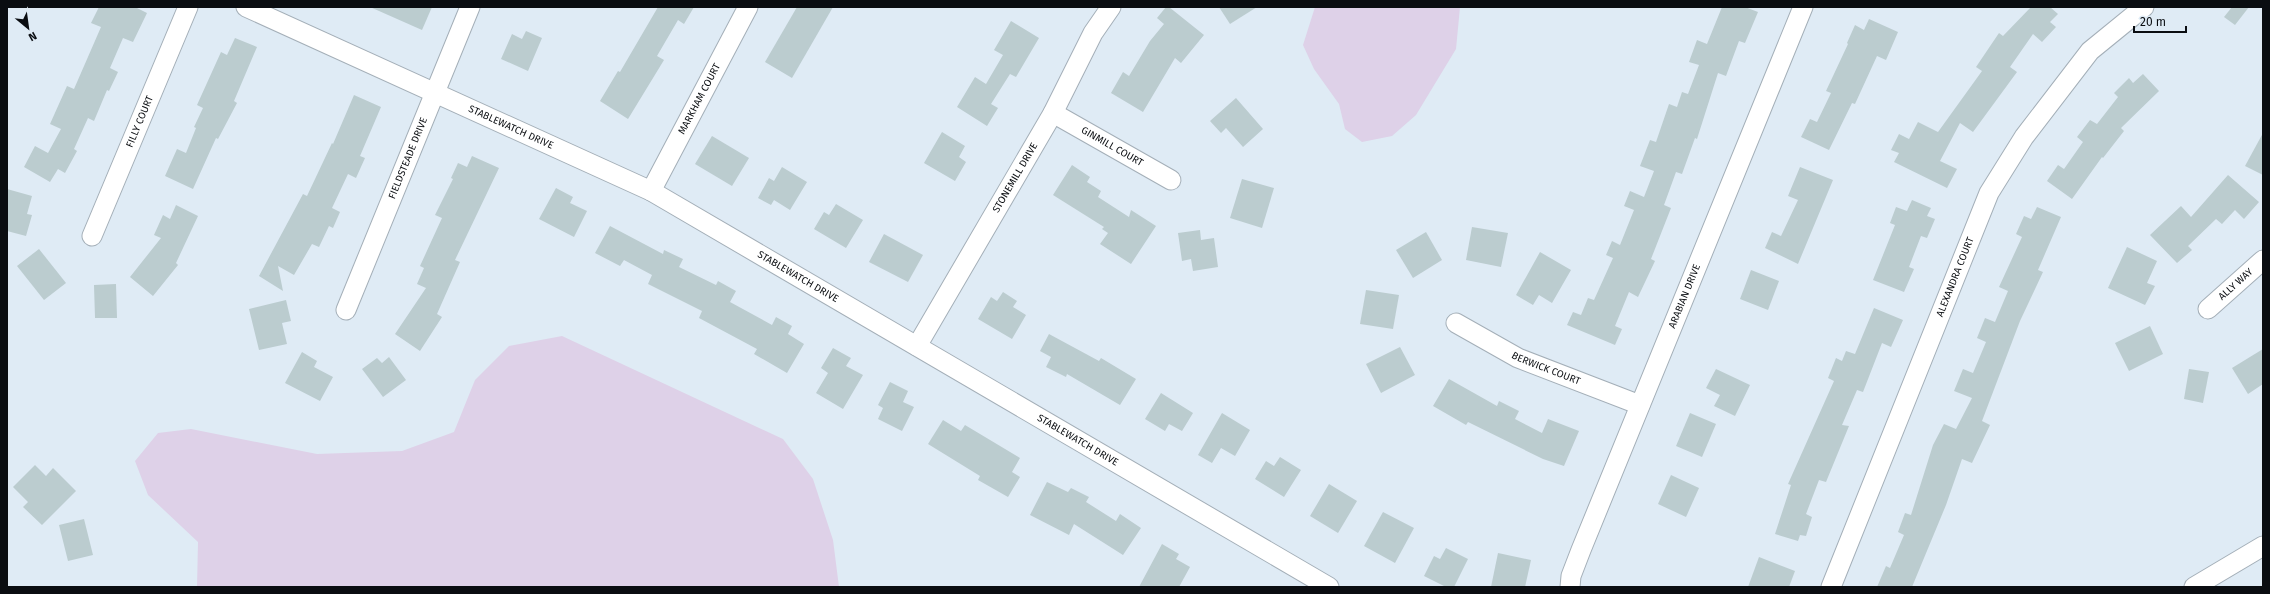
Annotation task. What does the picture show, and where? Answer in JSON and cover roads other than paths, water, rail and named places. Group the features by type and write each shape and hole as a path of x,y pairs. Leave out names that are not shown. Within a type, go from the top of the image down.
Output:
{"street":[{"name":"FILLY COURT","path":"92,236 188,7"},
{"name":"STABLEWATCH DRIVE","path":"246,7 436,91 651,191 1329,587"},
{"name":"FIELDSTEADE DRIVE","path":"346,310 470,7"},
{"name":"MARKHAM COURT","path":"651,191 748,7"},
{"name":"STONEMILL DRIVE","path":"917,346 1053,113 1093,33 1111,7"},
{"name":"ARABIAN DRIVE","path":"1570,587 1572,576 1581,550 1803,7"},
{"name":"ALEXANDRA COURT","path":"1831,587 1989,193 2024,137 2090,51 2144,7"},
{"name":"GINMILL COURT","path":"1053,113 1171,180"},
{"name":"ALLY WAY","path":"2208,309 2263,260"},
{"name":"BERWICK COURT","path":"1456,323 1518,358 1640,405"},
{"path":"2194,587 2263,546"}]}
